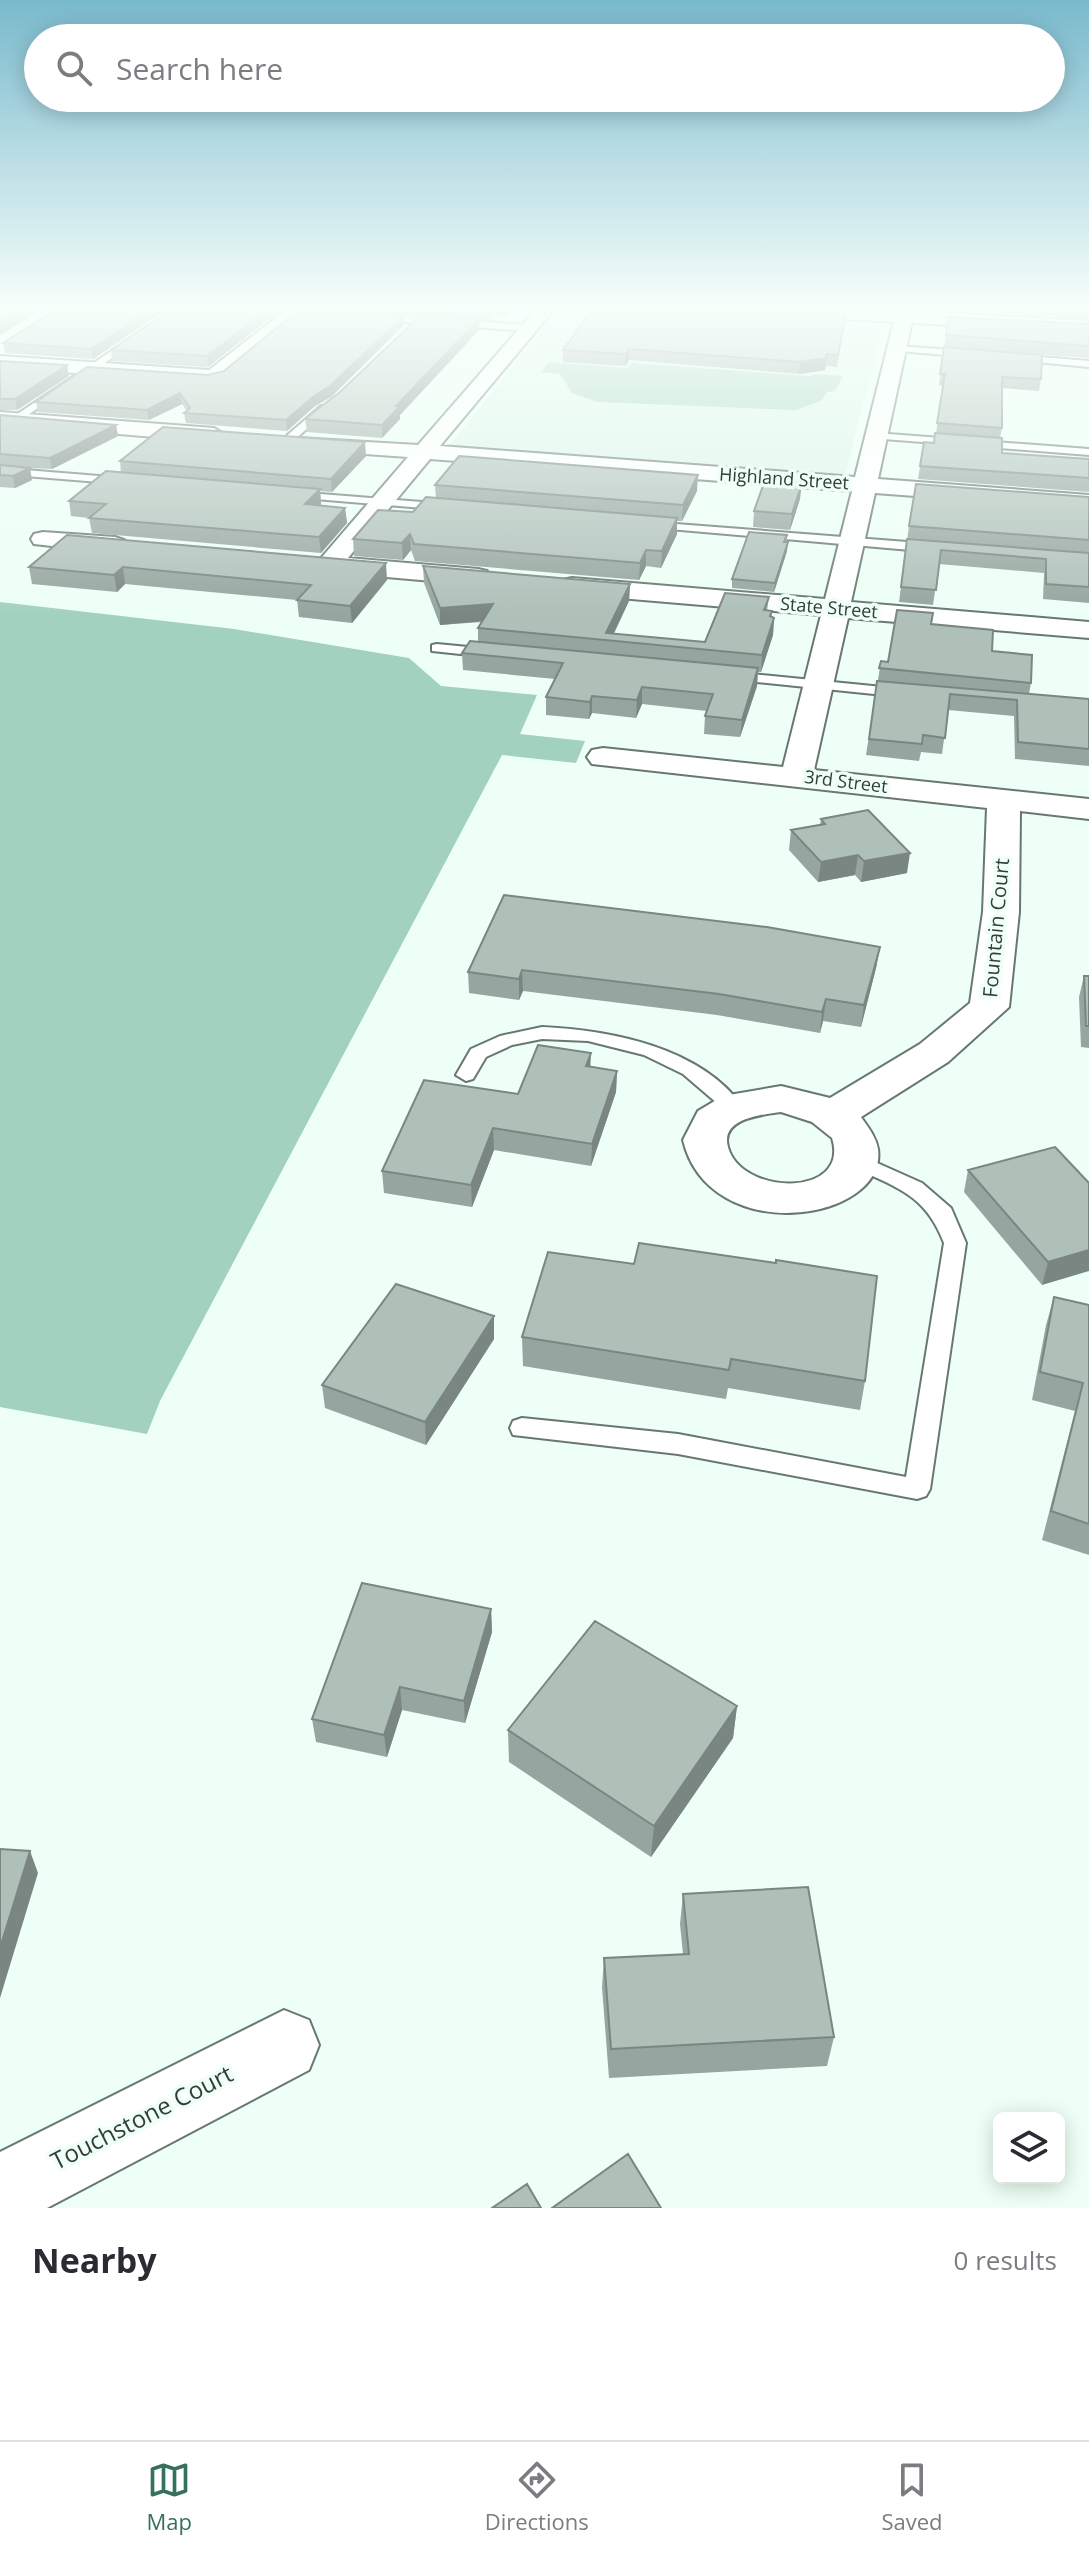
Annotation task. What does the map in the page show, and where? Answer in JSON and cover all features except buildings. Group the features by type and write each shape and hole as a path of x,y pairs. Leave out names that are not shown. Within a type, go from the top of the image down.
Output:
{"street":[{"path":"329,564 459,410"},
{"path":"797,776 882,410"},
{"name":"Highland Street","path":"8,418 1089,502"},
{"path":"43,539 138,547"},
{"path":"298,561 503,579"},
{"name":"State Street","path":"551,584 1089,630"},
{"name":"3rd Street","path":"603,757 1089,809"},
{"name":"Fountain Court","path":"832,1116 934,1053 989,1007 1001,912 1004,800"},
{"path":"781,1099 806,1104 832,1116 846,1127 856,1144 857,1161 849,1178 831,1190 810,1197 786,1199 760,1196 737,1188 719,1176 707,1161 702,1145 705,1130 716,1117 732,1106 755,1100 781,1099"},
{"name":"Touchstone Court","path":"0,2192 284,2045"}],"lane":[{"path":"287,441 321,410"},
{"path":"875,436 1089,452"},
{"path":"0,471 143,482"},
{"path":"287,494 459,508"},
{"path":"632,523 851,539 950,550"},
{"path":"437,648 501,654"},
{"path":"723,676 923,695"},
{"path":"466,1075 478,1053 507,1040 542,1033 588,1035 651,1051 690,1070 732,1106"},
{"path":"522,1428 678,1444 917,1489 955,1243 943,1213 914,1188 857,1161"}],"shaded area":[{"path":"478,410 862,410 845,476 449,446"}],"green space":[{"path":"0,602 234,629 409,658 441,686 537,695 520,734 585,741 576,763 502,755 160,1401 147,1434 0,1407"}]}
